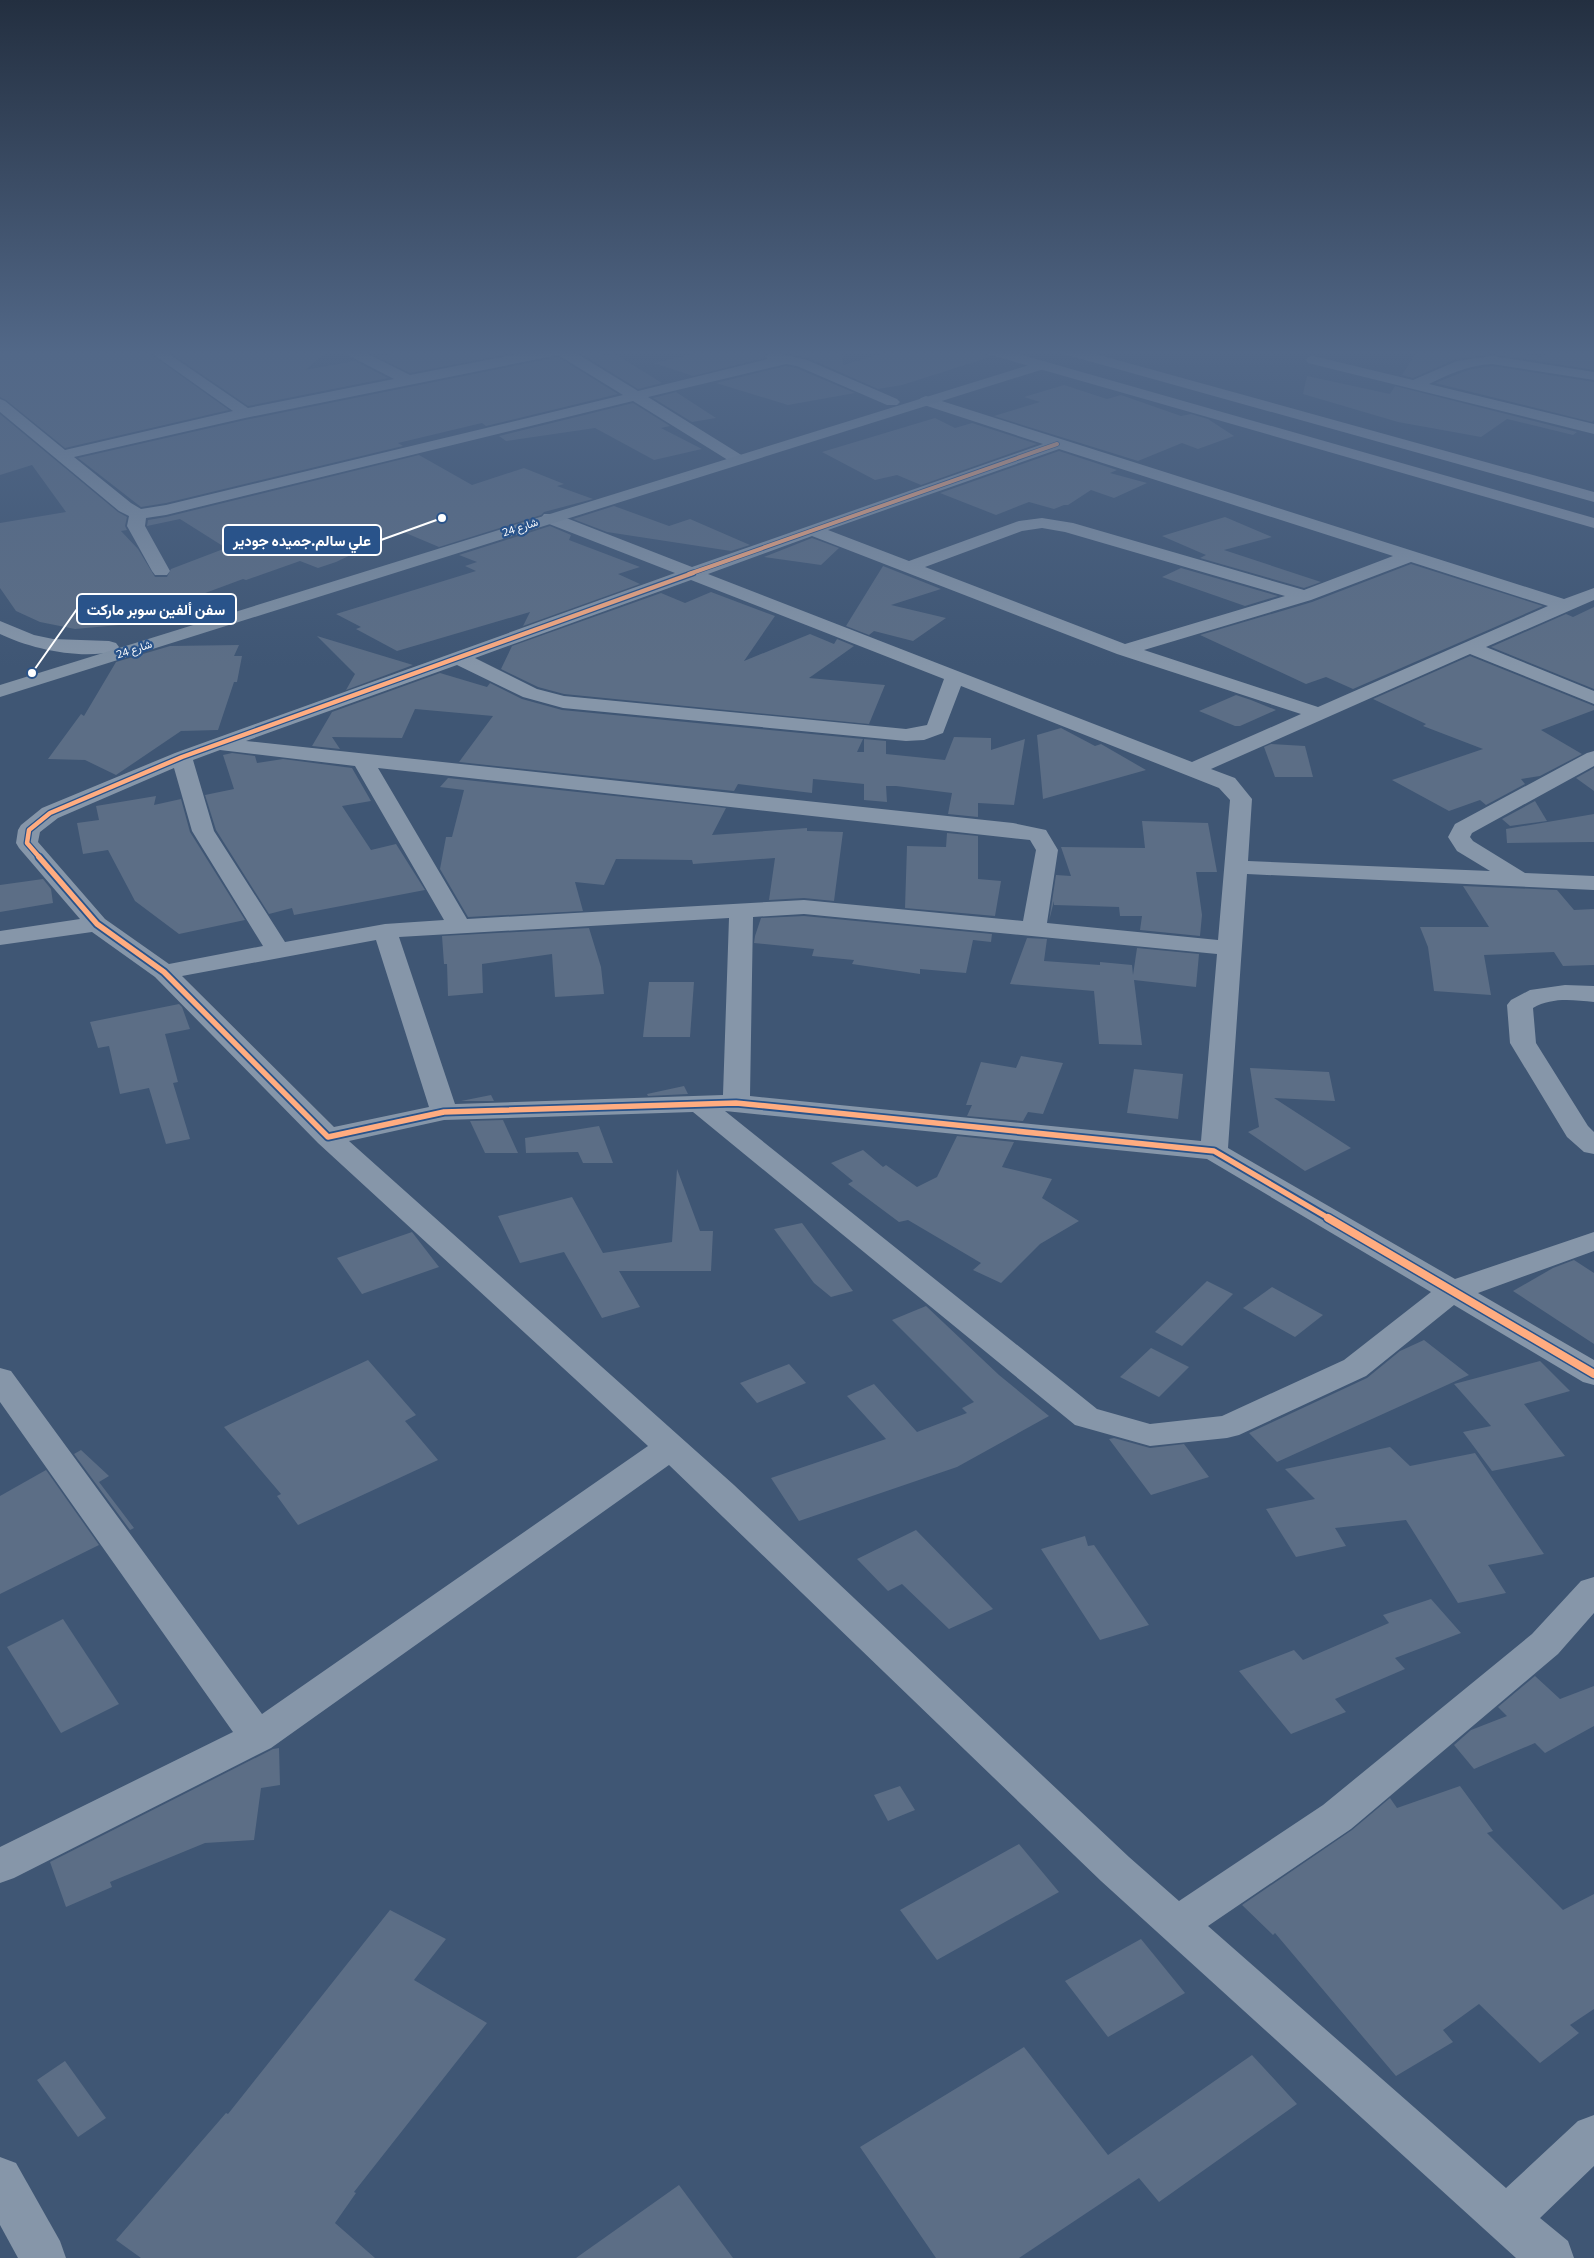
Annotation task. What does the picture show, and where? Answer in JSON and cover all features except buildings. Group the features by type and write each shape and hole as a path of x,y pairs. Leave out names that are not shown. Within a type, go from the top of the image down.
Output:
{"main road":[{"path":"1357,455 1594,523"},
{"path":"1444,455 1594,497"}],"street":[{"path":"62,455 125,507 138,514 166,510 392,455"},
{"path":"1025,455 182,757 50,813 28,830 27,843 97,924 164,972 328,1137 722,1494 1115,1869 1550,2258"},
{"path":"1093,455 1566,606"},
{"name":"شارع 24","path":"0,692 550,518 733,456"},
{"name":"شارع 24","path":"0,680 733,456"},
{"path":"138,514 136,526 161,571"},
{"path":"550,518 1227,783 1241,799 1214,1151"},
{"path":"910,567 1019,526 1042,523 1067,527 1305,596"},
{"path":"812,530 1124,650 1320,714"},
{"path":"1124,650 1305,596 1411,556"},
{"path":"1193,769 1594,593"},
{"path":"0,627 20,638 43,644 71,648 109,647"},
{"path":"0,643 20,638"},
{"path":"1471,648 1594,698"},
{"path":"459,658 530,693 563,702 906,735 924,734 936,729 955,676"},
{"path":"217,745 1004,828 1038,836 1046,850 1034,929"},
{"path":"182,757 203,831 278,951"},
{"path":"1520,880 1465,846 1459,837 1464,829 1594,757"},
{"path":"363,761 460,927"},
{"path":"1236,867 1594,883"},
{"path":"164,972 385,931 804,907 1230,948"},
{"path":"736,1103 741,911"},
{"path":"0,938 97,924"},
{"path":"385,931 444,1112"},
{"path":"1594,994 1552,991 1532,997 1520,1005 1523,1043 1577,1131 1594,1146"},
{"path":"328,1137 444,1112 736,1103 1214,1151 1594,1374"},
{"path":"699,1104 1086,1417 1150,1436 1227,1427 1355,1368 1452,1291 1591,1245"},
{"path":"0,1379 258,1737"},
{"path":"0,1866 258,1737 670,1447"},
{"path":"1178,1924 1337,1817 1545,1644 1594,1590"},
{"path":"1507,2218 1594,2136"},
{"path":"0,2179 43,2258"}],"cycle path":[{"path":"1025,455 182,757 50,813 29,830 27,843 97,924 164,972 328,1137 444,1112 736,1103 1214,1151 1594,1374"}],"place":[{"name":"علي سالم.جميده جودير","path":"442,518"},
{"name":"سفن ألفين سوبر ماركت","path":"32,673"}]}
